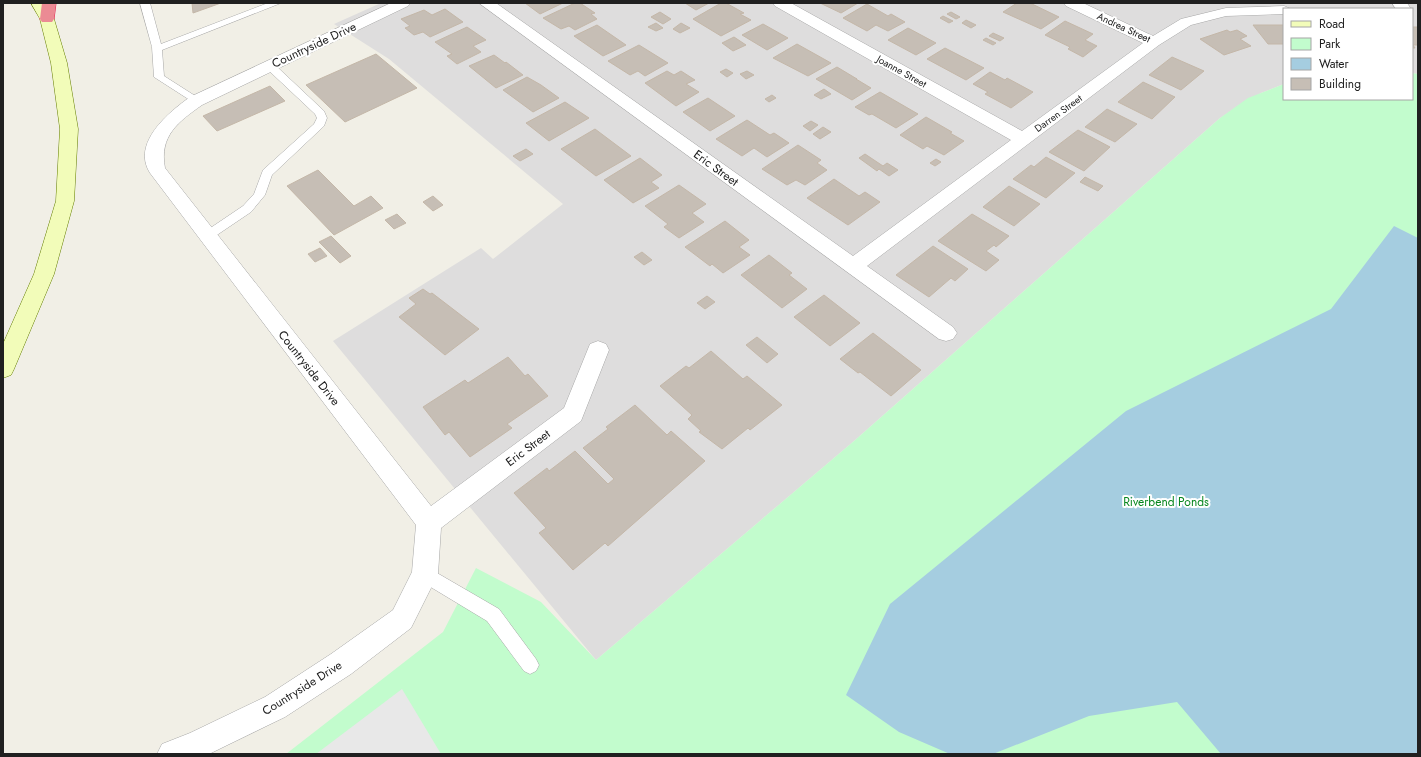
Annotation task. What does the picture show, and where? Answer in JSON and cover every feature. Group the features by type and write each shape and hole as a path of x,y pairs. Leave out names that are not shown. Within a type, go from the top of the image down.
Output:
{"main road":[{"path":"3,369 44,274 65,201 69,129 59,63 48,11 38,3"}],"street":[{"name":"Countryside Drive","path":"172,754 196,745 275,707 341,664 402,619 425,574 429,522 156,169 153,159 155,144 164,128 178,114 196,101 403,3"},
{"name":"Eric Street","path":"486,3 946,333"},
{"name":"Joanne Street","path":"780,3 1023,139"},
{"name":"Andrea Street","path":"1071,3 1154,42"},
{"name":"Darren Street","path":"853,266 1154,42 1186,22 1226,12 1283,10"},
{"name":"Eric Street","path":"429,522 573,414 598,350"}],"lane":[{"path":"145,3 157,49 158,77 196,101"},
{"path":"157,49 276,3"},
{"path":"207,236 247,209 259,195 267,173 319,126 322,118 320,113 270,66"},
{"path":"425,574 493,615 530,665"}],"shaded area":[{"path":"381,3 1418,3 1418,74 1413,73 1413,8 1283,8 1283,84 1261,93 1220,118 854,441 596,660 333,341 481,248 493,259 563,204 389,59 334,24"},
{"path":"402,689 441,754 316,754"}],"green space":[{"name":"Riverbend Ponds","path":"1413,73 1418,74 1418,754 286,754 443,632 476,568 541,602 596,660 854,441 1220,118 1248,98 1283,84 1283,100 1413,100"}],"water":[{"path":"1394,226 1418,238 1418,754 1221,754 1177,702 1089,716 993,754 950,754 899,732 846,695 890,604 1126,411 1331,309"}],"building":[{"path":"192,3 221,3 193,13"},
{"path":"525,3 563,3 540,14"},
{"path":"575,3 580,3 595,13 591,14 597,19 575,30 569,26 561,29 543,18"},
{"path":"685,3 709,3 696,10"},
{"path":"721,3 726,3 744,13 740,14 751,20 721,36 693,19"},
{"path":"820,3 858,3 841,13"},
{"path":"1017,3 1030,3 1059,17 1041,29 1003,12"},
{"path":"867,4 888,16 891,14 905,22 888,31 876,25 867,31 843,18"},
{"path":"445,9 463,22 430,37 423,32 414,35 405,28 410,26 401,19 424,10 432,15"},
{"path":"660,12 671,19 663,24 651,17"},
{"path":"951,12 960,17 956,19 947,14"},
{"path":"943,16 953,21 949,23 940,18"},
{"path":"966,20 976,25 971,28 962,23"},
{"path":"1065,21 1093,34 1085,40 1097,46 1083,57 1068,49 1070,47 1045,35"},
{"path":"656,23 663,28 656,31 648,27"},
{"path":"681,23 690,28 680,33 673,29"},
{"path":"763,24 788,38 767,50 742,35"},
{"path":"597,25 626,45 603,56 574,36"},
{"path":"1253,25 1283,25 1283,44 1268,44"},
{"path":"467,27 486,40 473,46 481,52 457,64 447,56 452,54 435,42"},
{"path":"1413,27 1418,27 1418,45 1413,45"},
{"path":"908,28 936,43 916,55 888,40"},
{"path":"1227,30 1230,32 1237,30 1247,36 1240,39 1251,46 1224,55 1200,39"},
{"path":"993,33 1004,38 1000,41 989,36"},
{"path":"734,37 746,45 733,51 722,43"},
{"path":"986,38 996,43 993,45 983,40"},
{"path":"797,44 831,63 808,76 773,58"},
{"path":"639,45 668,63 645,76 638,71 630,75 608,61"},
{"path":"945,48 984,68 966,80 927,59"},
{"path":"376,54 417,88 345,122 306,85"},
{"path":"494,55 523,75 496,88 469,66"},
{"path":"1172,57 1204,71 1181,90 1149,75"},
{"path":"837,67 871,88 852,100 816,79"},
{"path":"726,69 733,73 727,77 720,72"},
{"path":"667,71 674,75 681,71 695,80 686,84 699,92 676,106 645,83"},
{"path":"747,71 754,75 746,79 740,74"},
{"path":"990,72 1005,80 1007,78 1033,92 1011,108 985,94 988,92 973,84"},
{"path":"527,77 559,98 533,112 503,90"},
{"path":"1143,82 1175,97 1152,119 1118,102"},
{"path":"270,86 285,101 217,131 203,116"},
{"path":"824,89 831,94 821,99 814,95"},
{"path":"880,92 918,114 896,128 872,114 869,115 855,107"},
{"path":"772,95 776,98 769,102 765,99"},
{"path":"708,98 735,116 710,131 683,112"},
{"path":"565,102 589,118 549,141 526,123"},
{"path":"1107,109 1137,124 1115,142 1085,127"},
{"path":"926,117 952,132 950,133 964,141 944,155 927,146 923,149 900,135"},
{"path":"747,120 770,135 774,133 789,143 767,157 754,148 742,156 716,139"},
{"path":"811,121 818,125 810,131 803,126"},
{"path":"823,127 831,132 820,139 813,134"},
{"path":"595,129 631,156 596,176 561,149"},
{"path":"1078,130 1110,147 1084,171 1049,152"},
{"path":"798,145 821,160 817,163 827,170 805,185 796,180 787,185 762,169"},
{"path":"526,149 533,154 520,161 513,156"},
{"path":"865,154 883,166 887,163 898,170 889,176 879,169 877,171 859,158"},
{"path":"1046,157 1075,173 1046,198 1013,179 1031,165 1034,167"},
{"path":"640,158 662,175 651,182 659,188 633,203 604,180"},
{"path":"936,159 941,162 935,166 930,163"},
{"path":"318,170 354,206 371,196 383,208 334,235 287,186"},
{"path":"1085,177 1103,186 1098,191 1080,182"},
{"path":"834,179 859,196 865,192 880,202 848,225 807,198"},
{"path":"679,185 706,204 692,213 704,222 679,238 664,227 668,224 645,206"},
{"path":"1009,186 1040,204 1014,226 983,207"},
{"path":"433,196 443,205 433,211 423,202"},
{"path":"397,214 406,223 394,229 385,220"},
{"path":"972,214 1009,236 996,247 994,245 986,251 999,260 986,271 938,241"},
{"path":"725,221 749,240 739,247 750,255 723,273 712,264 710,266 685,247"},
{"path":"331,236 351,256 340,263 319,242"},
{"path":"933,246 968,269 955,281 951,278 929,297 896,275"},
{"path":"320,248 327,256 315,262 308,254"},
{"path":"642,252 652,260 644,265 634,257"},
{"path":"769,255 792,273 789,275 807,289 782,308 741,275"},
{"path":"423,289 430,294 432,293 479,329 445,355 399,317 416,304 409,298"},
{"path":"824,295 860,323 830,346 794,317"},
{"path":"707,296 715,302 705,309 697,303"},
{"path":"873,333 921,370 891,396 860,372 858,373 840,359"},
{"path":"757,337 778,354 767,363 746,345"},
{"path":"711,351 743,379 747,376 782,405 750,430 748,428 722,449 699,432 701,431 688,419 692,415 660,386 686,366 689,368"},
{"path":"508,357 525,376 528,374 548,396 507,424 512,428 470,457 449,432 445,435 423,407 465,380 468,383"},
{"path":"635,405 667,435 671,431 705,461 608,546 605,543 573,570 539,533 546,528 514,493 547,468 549,471 575,451 608,484 614,479 583,448 608,429 606,427"}]}
